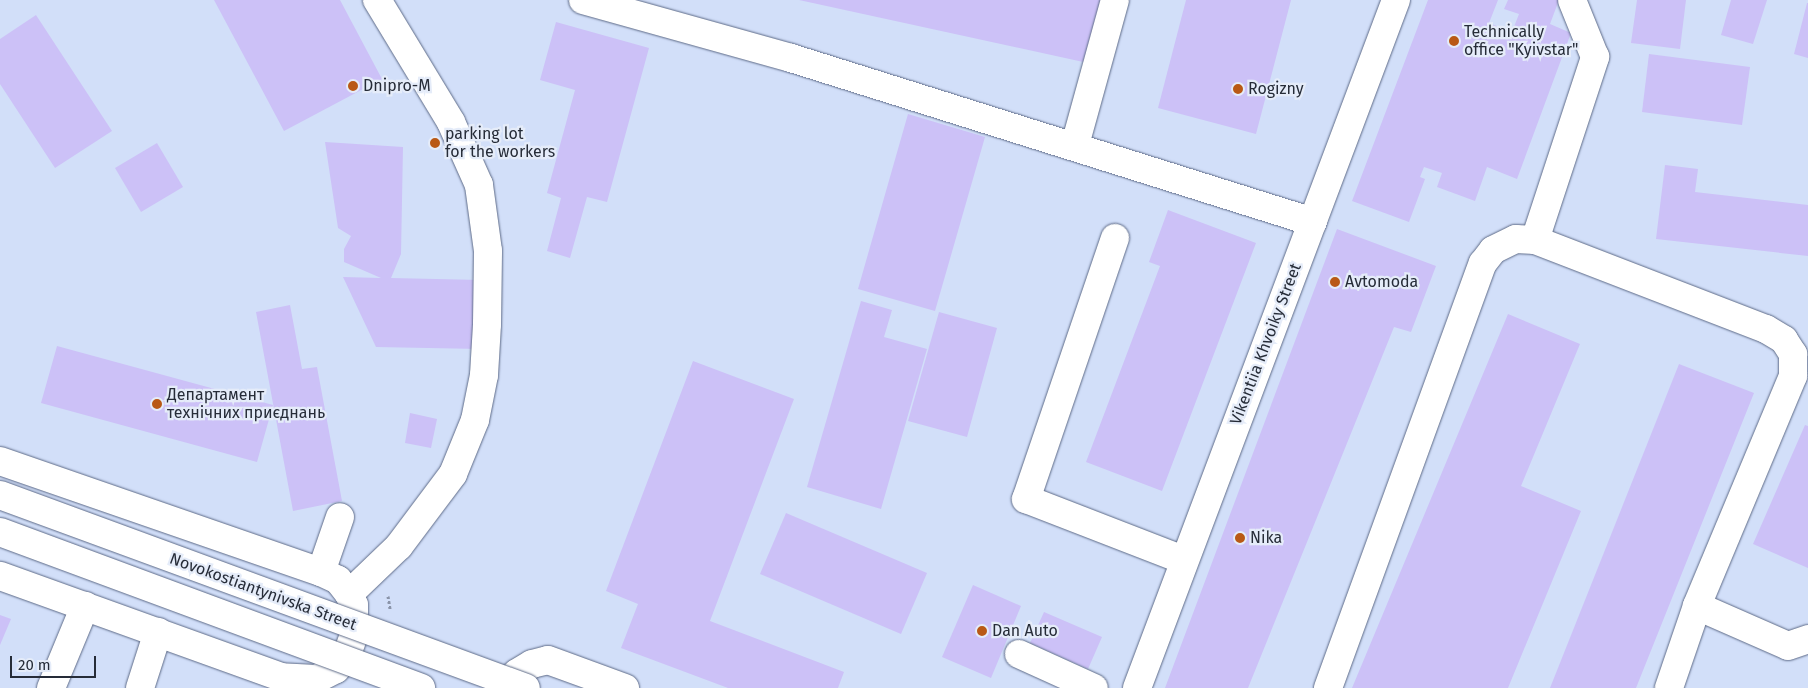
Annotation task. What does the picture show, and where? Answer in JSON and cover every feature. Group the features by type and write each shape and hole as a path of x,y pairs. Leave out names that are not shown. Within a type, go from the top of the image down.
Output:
{"main road":[{"path":"349,594 400,546 453,474 475,420 484,375 487,324 488,251 479,185 451,122 377,0"},
{"path":"584,0 791,58 1075,145 1313,222"},
{"path":"1075,145 1115,0"},
{"name":"Vikentiia Khvoiky Street","path":"1137,688 1183,560 1396,0"},
{"path":"1535,240 1596,57 1572,0"},
{"path":"1115,238 1026,499 1183,560"},
{"path":"1328,688 1483,263 1501,244 1516,239 1535,240 1766,329 1784,340 1793,354 1792,376 1697,606 1669,688"},
{"path":"0,461 321,572 338,580 349,594 356,619 346,657 336,669 316,679 281,677 0,576"},
{"name":"Novokostiantynivska Street","path":"0,495 526,688"},
{"path":"321,572 340,517"},
{"path":"0,532 421,688"},
{"path":"51,688 86,606"},
{"path":"1697,606 1788,646 1808,639"},
{"path":"140,688 158,632"},
{"path":"1019,654 1094,688"},
{"path":"502,688 517,673 532,664 548,660 625,688"}],"building":[{"path":"214,0 340,0 382,79 284,131"},
{"path":"799,0 1114,0 1097,65"},
{"path":"1186,0 1291,0 1256,134 1158,108"},
{"path":"1428,0 1498,0 1489,23 1512,32 1519,14 1504,9 1508,0 1559,0 1550,24 1571,33 1517,179 1487,167 1475,201 1437,187 1442,173 1424,167 1420,177 1425,179 1409,222 1352,201"},
{"path":"1637,0 1686,0 1680,49 1631,43"},
{"path":"1731,0 1767,0 1753,44 1721,35"},
{"path":"1808,3 1808,58 1794,54"},
{"path":"36,15 112,131 55,168 0,84 0,39"},
{"path":"556,22 649,48 607,202 587,197 570,258 547,251 561,198 547,193 575,90 540,80"},
{"path":"1649,54 1750,67 1742,125 1642,112"},
{"path":"908,114 985,137 935,311 858,289"},
{"path":"325,142 403,147 401,254 391,278 481,280 480,349 376,347 343,277 381,278 344,262 344,249 351,236 338,228"},
{"path":"157,143 183,187 141,212 115,168"},
{"path":"1665,165 1698,169 1695,192 1808,205 1808,256 1656,239"},
{"path":"1168,210 1256,243 1162,491 1086,462 1160,266 1149,262"},
{"path":"1337,229 1436,266 1411,332 1394,327 1248,688 1165,688"},
{"path":"861,301 892,310 884,337 927,349 881,509 807,487"},
{"path":"290,305 302,369 317,367 342,501 293,511 256,312"},
{"path":"939,312 997,328 967,437 908,421"},
{"path":"1508,314 1580,344 1521,486 1581,511 1508,688 1352,688"},
{"name":"Департамент технічних приєднань","path":"57,346 273,405 257,462 41,403"},
{"path":"693,361 794,399 710,621 844,672 838,688 728,688 621,648 638,604 606,591"},
{"path":"1679,364 1754,393 1636,688 1550,688"},
{"path":"410,413 437,419 431,448 405,443"},
{"path":"1805,425 1808,426 1808,568 1753,544"},
{"path":"786,513 927,573 901,634 760,574"},
{"name":"Dan Auto","path":"973,585 1021,606 991,678 942,657"},
{"path":"1044,612 1102,637 1088,669 1030,643"},
{"path":"0,615 11,619 0,645"}],"place":[{"name":"Technically office \"Kyivstar\"","path":"1454,41"},
{"name":"Dnipro-M","path":"353,86"},
{"name":"Rogizny","path":"1238,89"},
{"name":"parking lot for the workers","path":"435,143"},
{"name":"Avtomoda","path":"1335,282"},
{"name":"Департамент технічних приєднань","path":"157,404"},
{"name":"Nika","path":"1240,538"},
{"name":"Dan Auto","path":"982,631"}]}
